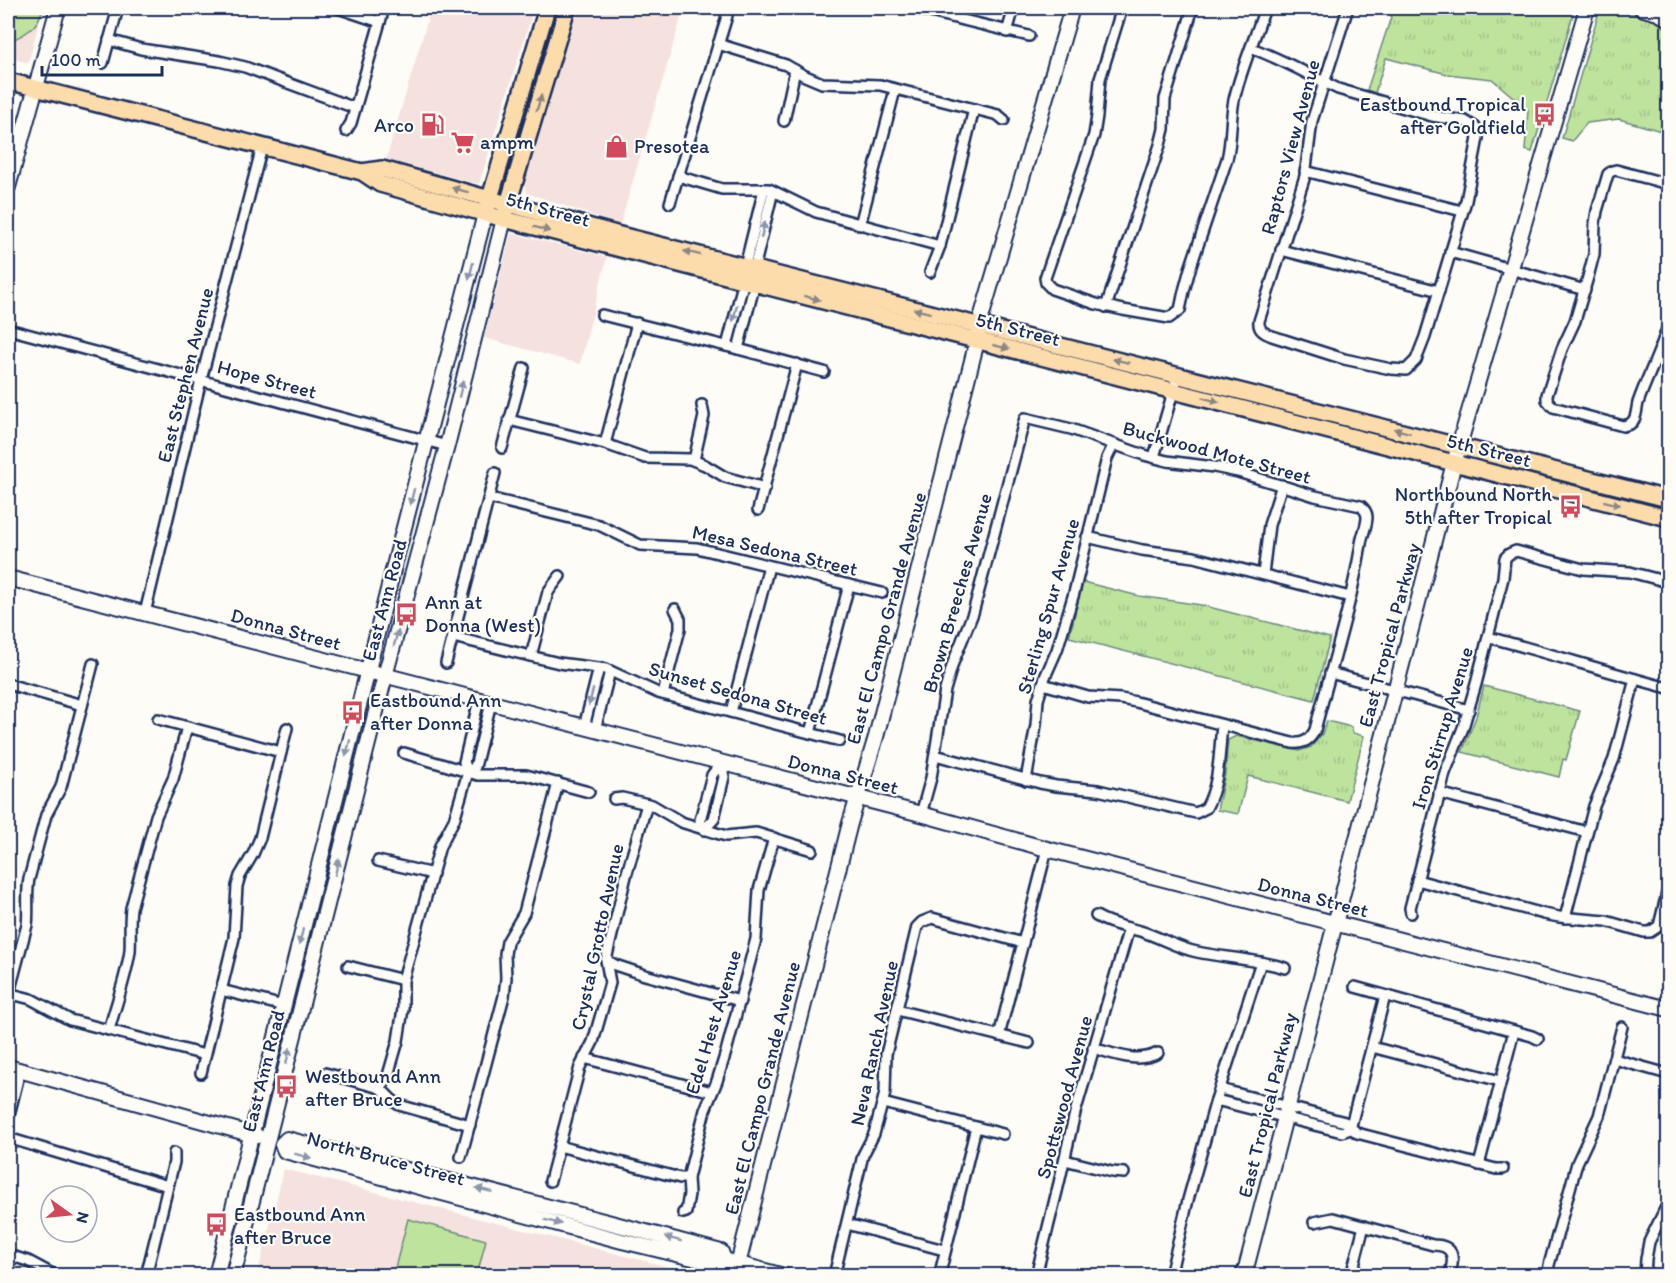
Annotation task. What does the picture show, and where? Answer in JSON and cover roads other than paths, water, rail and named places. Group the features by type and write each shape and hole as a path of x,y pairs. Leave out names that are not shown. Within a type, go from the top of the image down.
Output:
{"main road":[{"name":"East Ann Road","path":"485,214 547,8"},
{"name":"East Ann Road","path":"504,219 567,8"},
{"name":"5th Street","path":"8,81 362,172 380,184 697,269 749,275 755,278 797,279 979,325 1454,463 1668,518"},
{"name":"5th Street","path":"362,172 382,169 489,198 977,341 1176,382 1459,446 1668,499"}],"street":[{"path":"8,187 57,8"},
{"path":"103,63 118,8"},
{"path":"338,8 380,22"},
{"path":"346,131 351,123 384,8"},
{"path":"914,8 927,9 1029,36"},
{"path":"1007,32 1014,8"},
{"name":"East El Campo Grande Avenue","path":"736,1270 847,834 882,714 977,341 979,325 1072,8"},
{"path":"1122,8 1100,79 1094,135 1045,278 1046,283 1052,289 1106,307 1168,318 1180,310 1190,269 1230,148 1234,99 1265,8"},
{"path":"1106,307 1160,145 1164,129 1165,99 1193,8"},
{"name":"Raptors View Avenue","path":"1348,8 1312,121 1305,171 1258,326 1272,336 1344,359 1402,371 1410,368 1416,360 1439,291"},
{"name":"East Tropical Parkway","path":"1244,1275 1454,463 1587,8"},
{"path":"1641,8 1668,18"},
{"path":"670,203 727,16"},
{"path":"109,39 141,49 245,67 355,108"},
{"path":"718,44 776,62 822,82 880,85 974,109 1004,120"},
{"path":"1251,48 1359,96 1432,116 1466,121 1475,128 1478,138 1470,183 1439,291 1281,250"},
{"path":"784,120 795,70"},
{"path":"860,225 895,90"},
{"path":"930,272 940,246 974,109"},
{"name":"East Stephen Avenue","path":"145,613 201,380 262,147"},
{"path":"1668,184 1617,170 1608,174 1597,211 1594,254 1575,321 1562,349 1547,400 1553,407 1623,426 1630,424 1636,417 1644,384 1660,351 1668,325"},
{"path":"1305,171 1462,211"},
{"path":"678,176 722,189 769,190 816,212 940,246"},
{"path":"727,346 749,275 769,190"},
{"name":"East Ann Road","path":"216,1275 367,671 485,214"},
{"name":"East Ann Road","path":"232,1275 273,1141 386,676 504,219"},
{"path":"1450,252 1584,290"},
{"path":"738,348 749,275"},
{"path":"602,315 738,348 824,372"},
{"path":"605,444 637,323"},
{"name":"Hope Street","path":"8,328 447,446"},
{"path":"758,510 797,364"},
{"path":"502,448 524,368"},
{"path":"1154,457 1176,382"},
{"path":"694,460 704,416 702,405"},
{"name":"Buckwood Mote Street","path":"1025,418 1071,429 1154,457 1238,472 1326,499 1361,506 1365,510 1367,521 1350,597"},
{"name":"Brown Breeches Avenue","path":"921,814 935,755 945,690 972,613 1025,418"},
{"path":"509,420 605,444 645,458 694,460 725,477 765,488"},
{"name":"Sterling Spur Avenue","path":"1026,780 1038,700 1057,650 1074,593 1107,458 1114,444"},
{"path":"446,663 495,473"},
{"path":"1263,574 1269,525 1282,485"},
{"name":"Mesa Sedona Street","path":"489,498 599,525 640,545 689,547 882,593"},
{"path":"1043,684 1088,697 1136,702 1292,743 1306,742 1315,730 1350,597 1194,557 1142,550 1087,537"},
{"name":"Iron Stirrup Avenue","path":"1411,913 1410,908 1439,793 1448,761 1463,728 1488,637 1503,578 1505,558 1516,551 1583,569 1630,572 1668,582"},
{"path":"731,712 770,566"},
{"path":"531,656 548,592 560,576"},
{"name":"Donna Street","path":"8,578 1668,1009"},
{"path":"810,733 849,585"},
{"path":"663,694 680,629 680,619 675,609"},
{"name":"Sunset Sedona Street","path":"453,637 559,663 599,668 649,690 840,741"},
{"path":"1488,637 1668,688"},
{"path":"93,664 61,787 46,815 35,857 27,888 27,925 8,993 31,999 70,1020 205,1054"},
{"path":"589,728 599,668"},
{"path":"589,728 610,671"},
{"path":"1330,673 1468,710"},
{"path":"1565,918 1594,806 1614,759 1635,679"},
{"path":"8,684 82,705"},
{"path":"380,1088 387,1079 398,1041 402,1016 403,980 440,846 454,820 468,772 475,767 485,702"},
{"path":"158,719 281,752"},
{"path":"935,755 1026,780 1056,786 1105,791 1196,813 1206,808 1217,777 1222,725"},
{"path":"110,1030 128,961 131,908 156,816 173,779 187,727"},
{"path":"201,1073 234,938 237,885 257,846 287,728"},
{"path":"404,753 478,775 526,775 589,792"},
{"path":"704,830 700,820 701,816 712,775 721,763"},
{"path":"461,1157 504,996 507,942 524,913 558,783"},
{"path":"1439,793 1587,832"},
{"path":"614,799 622,798 652,805 681,822 726,836 756,833 812,850"},
{"name":"Crystal Grotto Avenue","path":"550,1181 580,1067 593,1042 610,983 606,960 626,876 647,804"},
{"name":"Edel Hest Avenue","path":"683,1213 686,1212 689,1194 688,1178 705,1110 726,1052 756,939 759,890 774,838"},
{"path":"999,1036 1047,849"},
{"path":"378,861 433,874"},
{"path":"1417,880 1544,914 1606,921 1644,932 1654,930 1659,926 1668,889"},
{"path":"1096,916 1103,921 1130,928 1197,952 1285,968"},
{"name":"Neva Ranch Avenue","path":"834,1275 863,1155 874,1134 883,1103 886,1086 886,1053 917,927 932,918 1023,943"},
{"name":"Spottswood Avenue","path":"1036,1275 1075,1113 1130,928"},
{"path":"606,960 645,975 740,1001"},
{"path":"1170,1275 1216,1100 1260,962"},
{"path":"348,966 403,980"},
{"path":"1355,987 1538,1039"},
{"path":"221,990 284,1006"},
{"path":"1350,1129 1385,996"},
{"path":"897,1010 1029,1043"},
{"path":"1548,1275 1577,1163 1596,1125 1622,1028"},
{"path":"1479,1165 1514,1031"},
{"path":"1372,1047 1500,1081"},
{"path":"1093,1048 1133,1059 1158,1053"},
{"path":"585,1058 712,1092"},
{"path":"1614,1059 1668,1074"},
{"path":"13,1069 273,1141"},
{"path":"8,1083 13,1069"},
{"path":"8,1119 13,1069"},
{"path":"325,1073 380,1088 399,1105 470,1125"},
{"path":"1220,1089 1342,1132 1350,1129"},
{"path":"1216,1100 1286,1111"},
{"path":"883,1103 1003,1134"},
{"path":"940,1273 976,1127"},
{"path":"1350,1129 1357,1133 1479,1165 1503,1169"},
{"path":"8,1138 168,1186"},
{"name":"North Bruce Street","path":"724,1260 718,1264 591,1232 285,1151 282,1144 287,1140 721,1252 724,1260 736,1270 784,1275"},
{"path":"559,1146 680,1178 688,1178"},
{"path":"146,1275 174,1162 174,1152"},
{"path":"1065,1160 1125,1173"},
{"path":"1645,1275 1649,1242 1668,1203"},
{"path":"1314,1222 1333,1218 1440,1245 1448,1249 1452,1255 1449,1275"},
{"path":"847,1224 944,1250"},
{"path":"1351,1275 1364,1226"},
{"path":"8,1255 28,1261 56,1275"}],"place":[{"name":"Eastbound Tropical after Goldfield","path":"1544,115"},
{"name":"Arco","path":"432,125"},
{"name":"ampm","path":"462,142"},
{"name":"Presotea","path":"616,146"},
{"name":"Northbound North 5th after Tropical","path":"1570,506"},
{"name":"Ann at Donna (West)","path":"407,614"},
{"name":"Eastbound Ann after Donna","path":"352,712"},
{"name":"Westbound Ann after Bruce","path":"287,1087"},
{"name":"Eastbound Ann after Bruce","path":"216,1225"}]}
